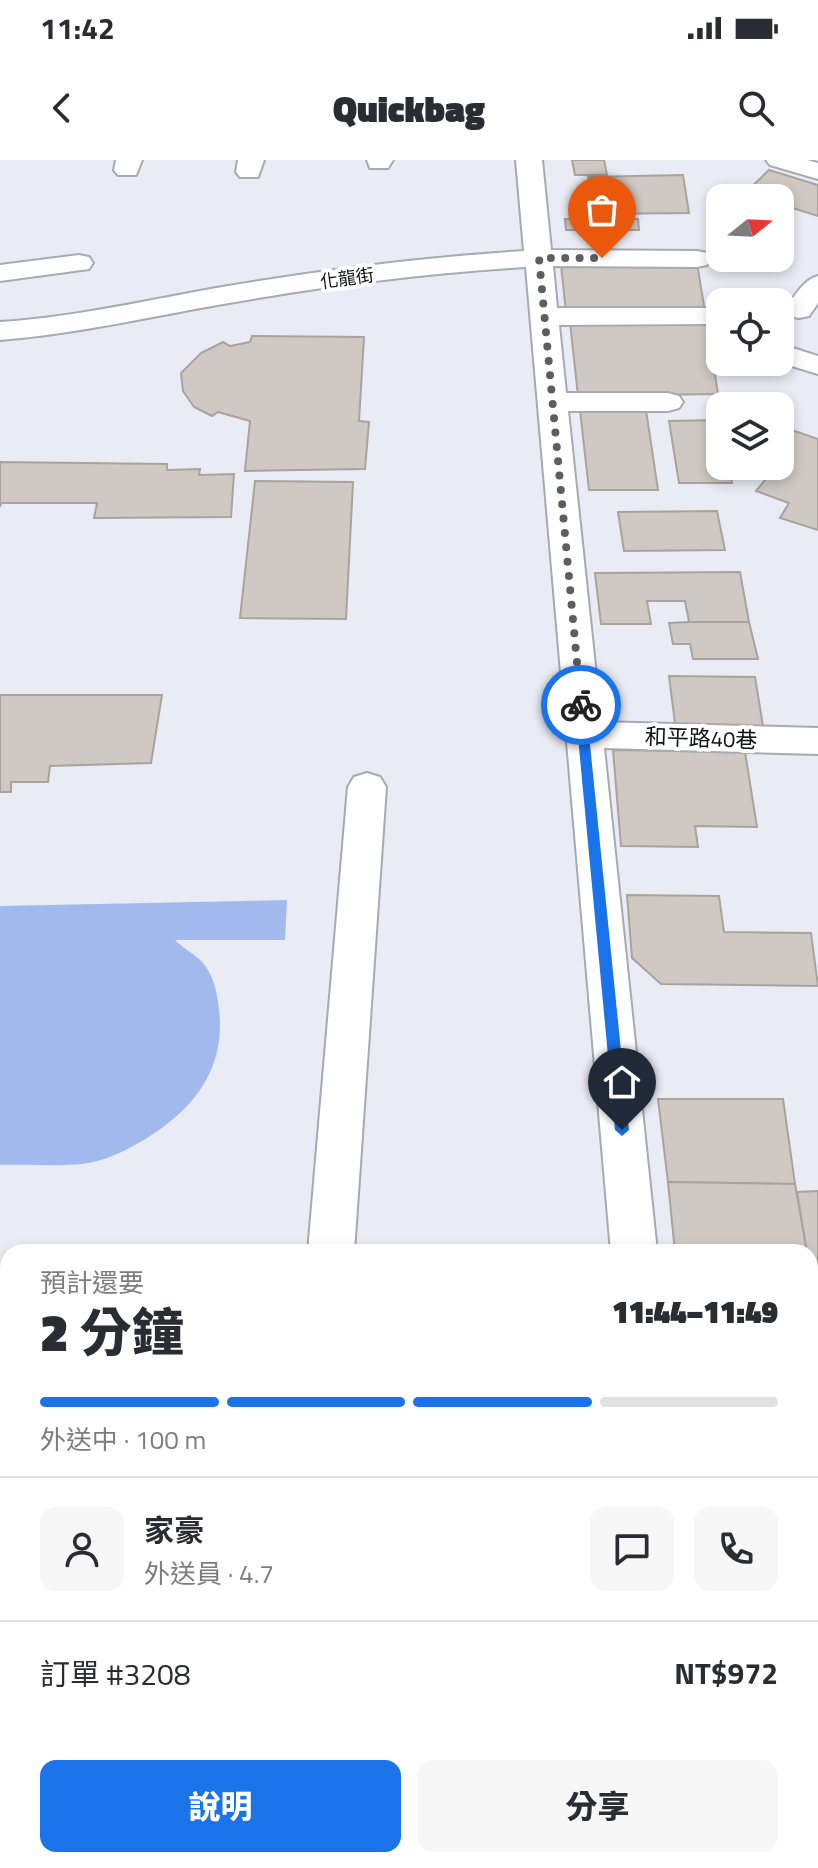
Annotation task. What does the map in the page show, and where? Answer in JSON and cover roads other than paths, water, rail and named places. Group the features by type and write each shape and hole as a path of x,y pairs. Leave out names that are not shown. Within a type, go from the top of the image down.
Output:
{"street":[{"path":"529,160 633,1244"},
{"path":"779,160 818,171"},
{"name":"化龍街","path":"0,331 60,327 230,294 476,262 539,258 697,259"},
{"path":"0,273 79,263"},
{"path":"799,310 818,284"},
{"path":"543,317 706,316"},
{"path":"794,357 818,365"},
{"path":"552,402 668,402"},
{"name":"和平路40巷","path":"583,734 818,741"},
{"path":"332,1244 367,787"}]}
